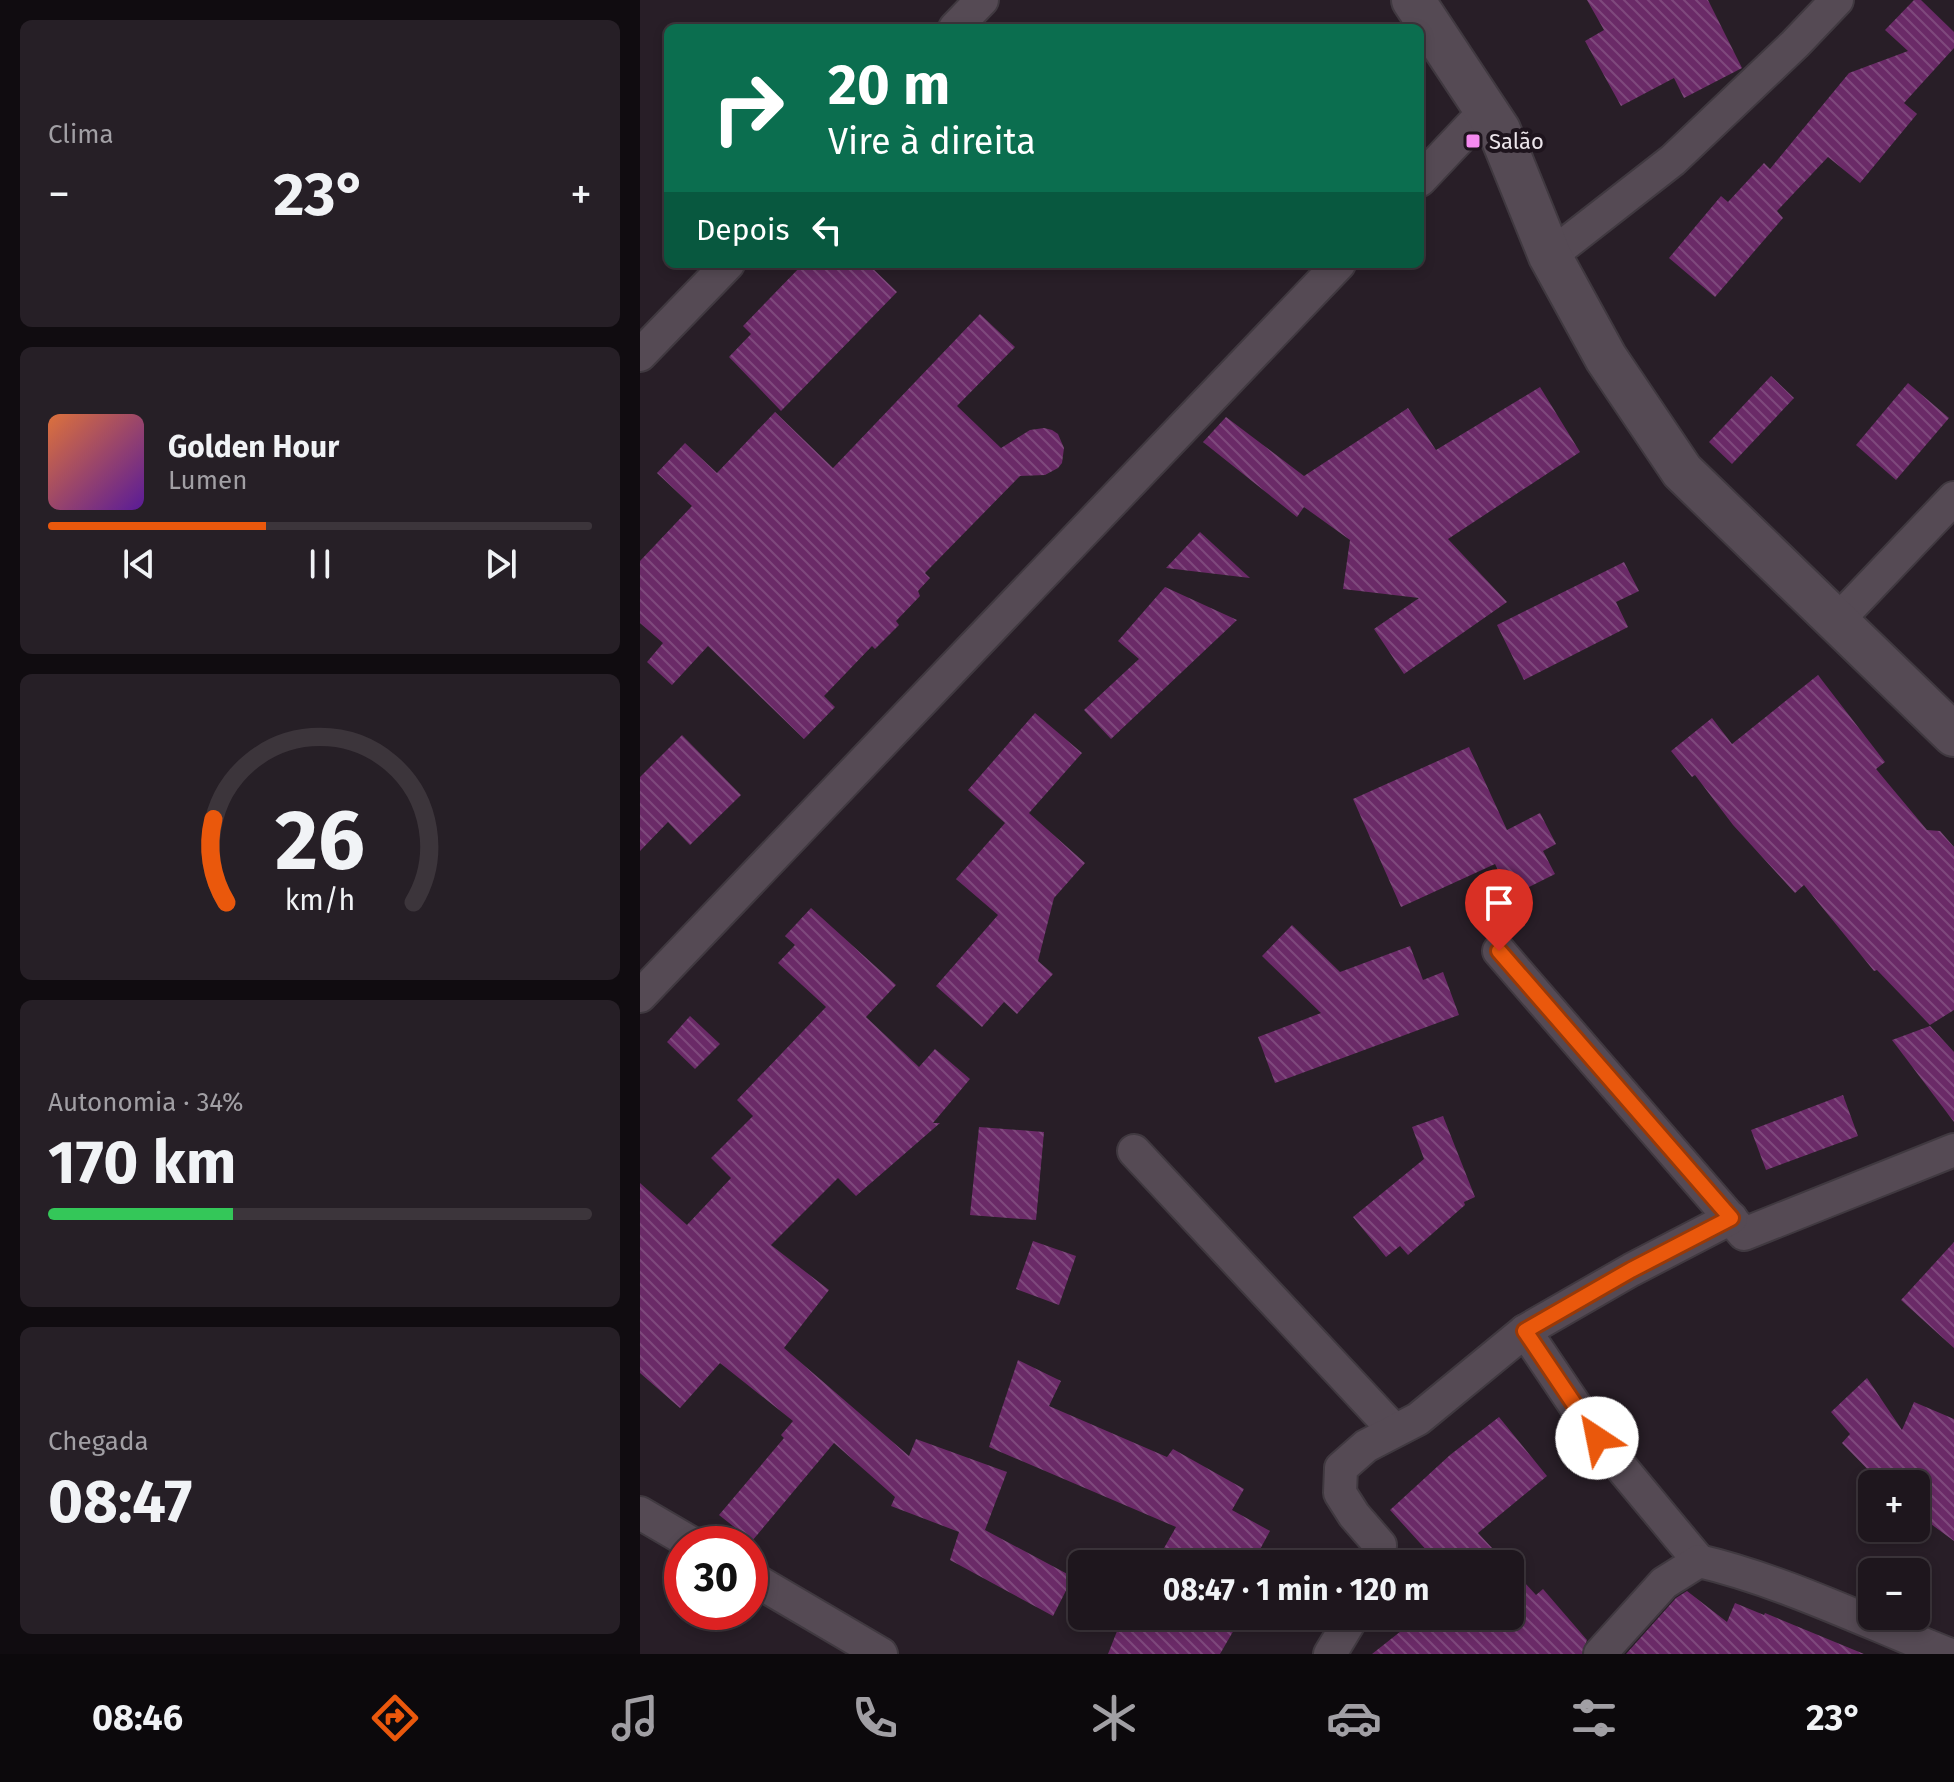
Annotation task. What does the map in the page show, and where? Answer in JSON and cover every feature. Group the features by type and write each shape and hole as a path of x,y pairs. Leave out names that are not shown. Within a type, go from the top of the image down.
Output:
{"street":[{"path":"959,24 982,0"},
{"path":"1413,0 1499,130 1550,256 1606,358 1682,471 1954,735"},
{"path":"1550,256 1673,160 1837,0"},
{"path":"1424,176 1487,109"},
{"path":"640,355 724,268"},
{"path":"640,996 1335,268"},
{"path":"1838,620 1954,498"},
{"path":"1499,951 1744,1234 1954,1150"},
{"path":"1134,1151 1394,1430"},
{"path":"1380,1550 1380,1545 1340,1493 1341,1468 1366,1446 1418,1419 1525,1331 1631,1270 1731,1218"},
{"path":"1525,1331 1597,1438 1699,1561 1764,1581 1948,1654"},
{"path":"640,1513 664,1527"},
{"path":"1600,1654 1664,1583 1699,1561"},
{"path":"768,1588 881,1654"},
{"path":"1330,1654 1345,1630"}],"building":[{"path":"1587,0 1708,0 1742,68 1684,98 1674,78 1621,106 1585,41 1604,30"},
{"path":"1914,0 1921,0 1954,32 1954,48 1904,103 1917,114 1860,183 1828,157 1777,211 1783,218 1715,297 1669,258 1721,196 1728,202 1764,163 1770,169 1849,73 1908,51 1885,30"},
{"path":"799,268 872,268 897,292 781,411 729,357 751,334 743,326"},
{"path":"980,314 1015,347 957,406 1001,448 1030,430 1052,430 1058,434 1064,448 1058,468 1045,475 1020,476 925,573 930,578 918,591 920,596 896,621 899,625 875,649 872,646 824,696 835,707 804,739 708,646 672,685 647,662 663,643 640,623 640,561 692,506 657,473 685,443 717,473 775,412 833,468"},
{"path":"1771,376 1794,398 1732,464 1709,442"},
{"path":"1908,383 1949,418 1896,480 1856,445"},
{"path":"1540,387 1580,452 1448,539 1507,602 1404,674 1374,629 1419,598 1343,589 1350,540 1304,507 1297,517 1203,442 1226,417 1304,476 1408,408 1436,450"},
{"path":"1200,532 1250,578 1166,568"},
{"path":"1624,562 1639,591 1616,602 1628,627 1524,680 1497,625"},
{"path":"1165,587 1237,620 1111,739 1084,710 1139,659 1118,641"},
{"path":"1818,675 1885,762 1876,769 1927,830 1940,831 1954,847 1954,1010 1930,1025 1877,970 1874,971 1804,885 1795,893 1671,751 1712,718 1732,744"},
{"path":"1035,713 1082,753 1029,813 1085,863 1054,898 1038,961 1053,974 1017,1014 1004,1002 982,1027 936,986 998,915 956,879 1005,823 968,790"},
{"path":"682,735 741,795 690,845 668,822 640,851 640,777"},
{"path":"1469,747 1507,830 1540,813 1556,844 1543,851 1555,874 1511,896 1495,864 1401,907 1353,799"},
{"path":"811,908 896,985 866,1017 919,1067 935,1049 970,1079 933,1123 940,1123 856,1196 838,1178 771,1245 829,1290 784,1348 909,1456 916,1439 1007,1472 985,1530 1068,1574 1068,1587 1053,1616 950,1560 959,1532 891,1506 895,1497 834,1443 765,1526 733,1526 719,1515 784,1438 781,1435 793,1421 720,1363 680,1408 640,1373 640,1183 687,1225 731,1178 711,1158 753,1116 737,1100 826,1007 778,963 795,945 785,936"},
{"path":"1292,925 1340,972 1410,946 1423,980 1443,972 1459,1015 1275,1083 1258,1037 1321,1013 1262,956"},
{"path":"690,1016 720,1044 695,1069 667,1042"},
{"path":"1930,1026 1954,1052 1954,1122 1892,1040"},
{"path":"1843,1095 1858,1136 1766,1170 1751,1130"},
{"path":"1443,1116 1475,1197 1464,1202 1465,1205 1408,1255 1400,1246 1386,1257 1353,1217 1424,1159 1412,1127"},
{"path":"979,1127 1044,1132 1036,1220 970,1215"},
{"path":"1033,1241 1076,1256 1059,1305 1016,1289"},
{"path":"1954,1242 1954,1348 1901,1300"},
{"path":"1018,1360 1061,1381 1049,1406 1167,1457 1173,1449 1244,1489 1232,1510 1270,1531 1260,1550 1163,1550 1176,1527 989,1447"},
{"path":"1867,1378 1902,1430 1914,1402 1954,1419 1954,1541 1930,1523 1930,1470 1868,1470 1842,1443 1850,1434 1831,1412"},
{"path":"1499,1417 1547,1476 1478,1533 1494,1550 1426,1550 1390,1510 1450,1455"},
{"path":"1524,1582 1536,1595 1543,1589 1587,1640 1582,1654 1372,1654 1402,1630 1524,1630"},
{"path":"1687,1591 1727,1622 1735,1603 1864,1654 1626,1654 1676,1598"},
{"path":"1117,1630 1234,1630 1220,1654 1108,1654"}],"place":[{"name":"Salão","path":"1473,141"}],"route":[{"path":"1499,951 1731,1218 1631,1270 1525,1331 1597,1438"}]}
